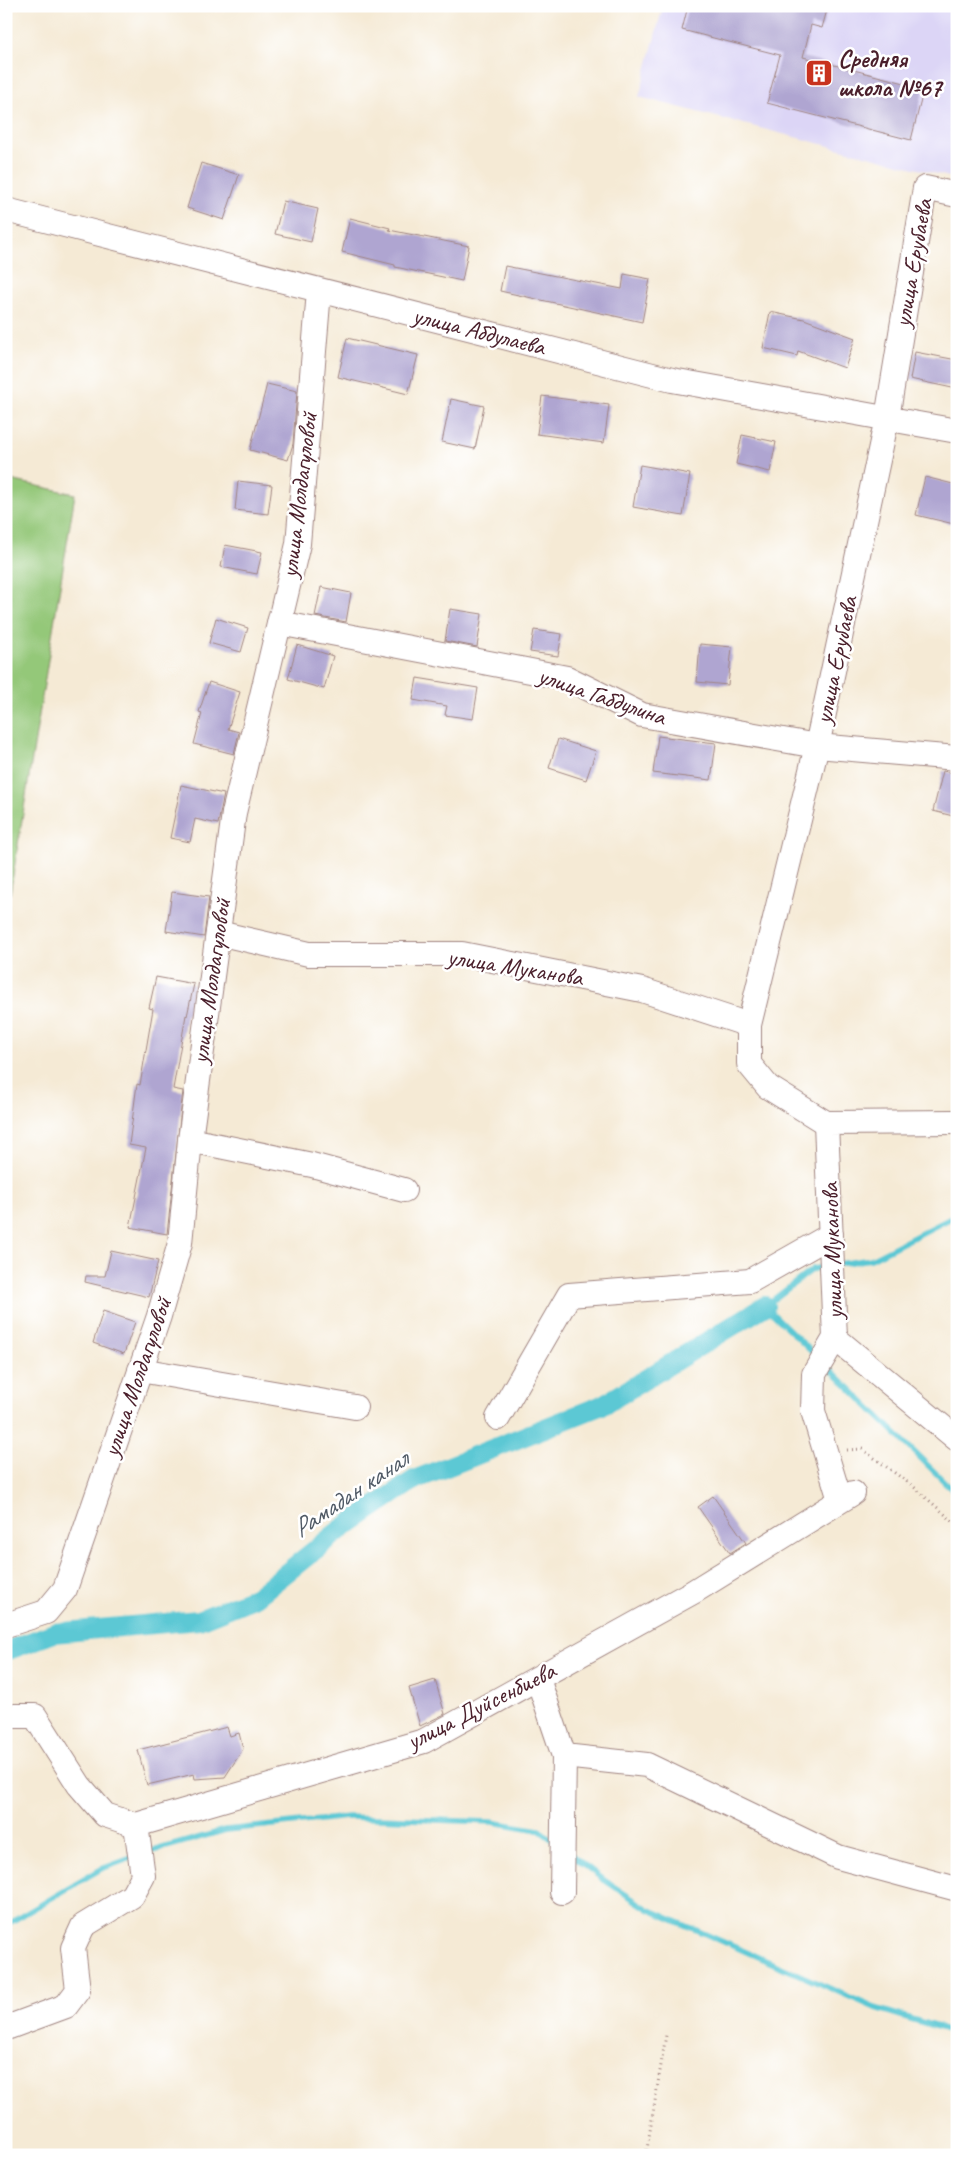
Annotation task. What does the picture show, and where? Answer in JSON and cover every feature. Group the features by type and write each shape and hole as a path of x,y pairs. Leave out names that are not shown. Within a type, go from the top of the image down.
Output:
{"street":[{"name":"улица Ерубаева","path":"826,1123 768,1087 749,1064 749,1025 817,746 887,418 924,188 957,195"},
{"name":"улица Абдулаева","path":"6,210 672,380 957,431"},
{"name":"улица Молдагуловой","path":"6,1624 46,1612 65,1589 140,1370 180,1244 190,1140 234,813 298,544 319,291"},
{"name":"улица Габдулина","path":"279,623 567,678 642,715 817,746 957,758"},
{"name":"улица Муканова","path":"218,933 309,954 462,954 642,990 749,1025"},
{"path":"826,1123 957,1122"},
{"name":"улица Муканова","path":"826,1123 835,1338 814,1374 813,1411 824,1450 846,1496"},
{"path":"190,1140 312,1165 404,1190"},
{"path":"498,1418 568,1295 750,1282 831,1235"},
{"path":"835,1338 957,1438"},
{"path":"140,1370 355,1407"},
{"name":"улица Дуйсенбиева","path":"136,1825 424,1741 693,1592 846,1496"},
{"path":"538,1679 564,1756 562,1892"},
{"path":"6,1716 35,1716 78,1785 105,1814 136,1825 143,1876 132,1896 83,1926 73,1948 78,1990 66,2006 9,2027"},
{"path":"564,1756 647,1765 838,1856 957,1889"}],"path":[{"path":"824,1450 862,1450 914,1487 957,1525"},
{"path":"646,2155 666,2035"}],"shaded area":[{"path":"663,6 957,6 957,179 639,97"}],"green space":[{"path":"6,479 75,494 10,894 6,893"}],"building":[{"name":"Средняя школа №67","path":"688,6 814,6 827,10 822,28 811,25 803,57 924,88 911,140 767,103 780,55 682,30"},
{"path":"201,163 239,175 224,220 187,208"},
{"path":"283,201 318,209 311,242 275,234"},
{"path":"350,218 390,228 389,230 469,246 462,281 395,267 395,265 342,252"},
{"path":"505,266 622,289 624,274 650,279 642,322 500,291"},
{"path":"770,312 804,319 855,338 845,368 798,351 797,356 763,348"},
{"path":"347,338 418,355 408,394 338,377"},
{"path":"915,352 957,360 957,389 910,379"},
{"path":"267,384 297,391 293,444 288,460 250,450"},
{"path":"542,396 609,405 604,443 537,434"},
{"path":"451,399 484,406 475,449 442,442"},
{"path":"742,435 776,442 770,472 736,464"},
{"path":"640,465 690,474 683,516 633,507"},
{"path":"925,477 957,485 957,514 954,524 916,515"},
{"path":"238,481 272,485 268,514 235,510"},
{"path":"225,545 262,552 257,574 221,567"},
{"path":"321,587 351,593 346,622 315,616"},
{"path":"450,609 482,614 477,647 445,641"},
{"path":"216,618 248,628 241,652 209,643"},
{"path":"534,630 562,634 558,656 530,652"},
{"path":"700,644 732,647 728,685 697,682"},
{"path":"297,645 333,656 324,689 288,679"},
{"path":"417,678 478,688 473,719 445,715 447,706 413,700"},
{"path":"209,682 240,692 228,729 239,732 234,754 194,744 202,713 199,712"},
{"path":"658,736 716,743 711,780 653,773"},
{"path":"558,739 596,751 586,780 549,768"},
{"path":"943,771 957,774 957,817 933,811"},
{"path":"181,785 224,794 218,824 195,819 190,842 170,838"},
{"path":"172,892 209,897 204,937 166,931"},
{"path":"156,977 194,984 186,1015 173,1089 183,1091 167,1234 130,1227 146,1148 129,1145 137,1084 140,1085 153,1009 149,1008"},
{"path":"111,1251 158,1261 149,1297 85,1282 86,1276 105,1276"},
{"path":"103,1311 135,1322 124,1354 93,1343"},
{"path":"713,1496 746,1543 730,1553 698,1507"},
{"path":"435,1680 445,1714 420,1726 409,1688"},
{"path":"227,1727 230,1736 239,1733 243,1749 225,1777 195,1779 194,1774 147,1785 138,1750"}],"waterway":[{"path":"838,1264 871,1259 957,1215"},
{"name":"Рамадан канал","path":"818,1358 765,1306 813,1269 827,1266"},
{"name":"Рамадан канал","path":"6,1651 54,1633 199,1620 256,1597 340,1530 414,1480 605,1404 765,1306"},
{"path":"825,1364 957,1494"},
{"path":"145,1853 226,1830 348,1817 492,1822 539,1830 557,1843"},
{"path":"570,1854 604,1880 648,1909 875,2008 957,2033"},
{"path":"6,1925 101,1869 134,1857"}],"place":[{"name":"Средняя школа №67","path":"819,73"}]}
